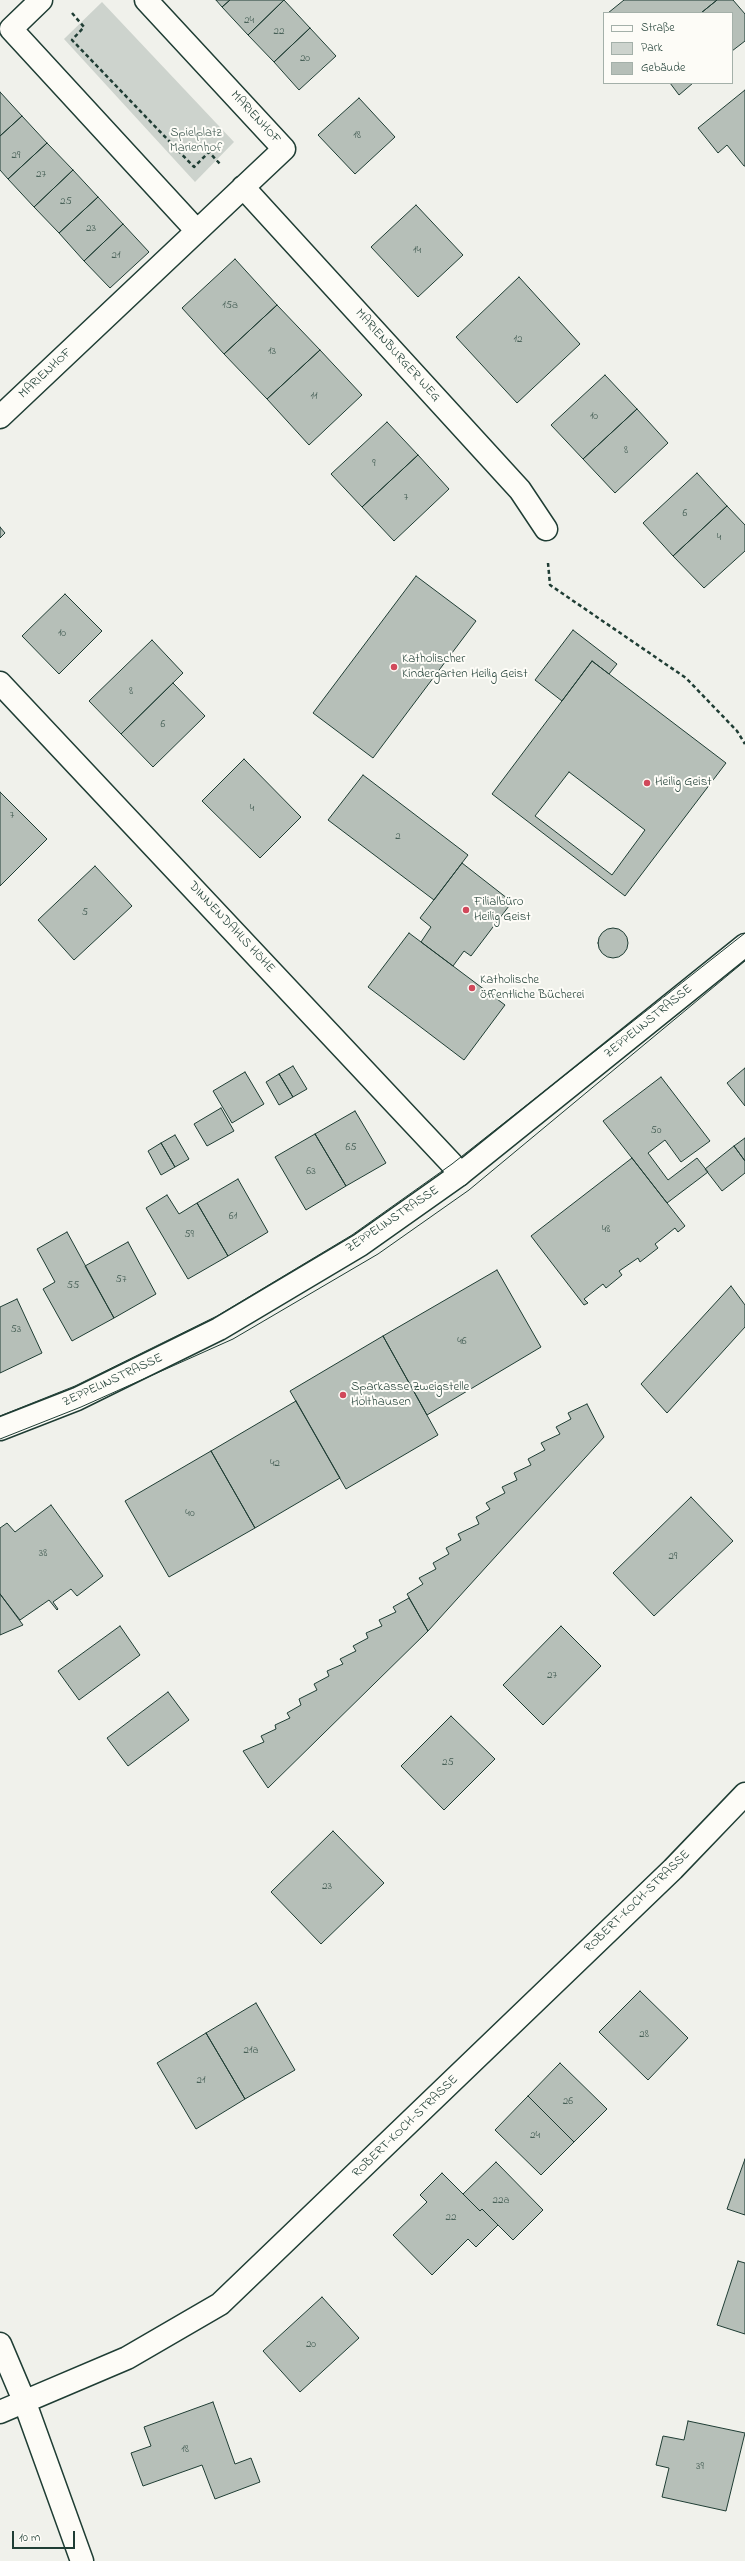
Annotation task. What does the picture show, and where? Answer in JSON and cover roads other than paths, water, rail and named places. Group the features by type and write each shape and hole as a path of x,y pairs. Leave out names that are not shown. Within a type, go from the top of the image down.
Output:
{"street":[{"path":"41,0 11,30 197,231"},
{"name":"MARIENHOF","path":"0,417 284,149 146,0"},
{"name":"MARIENBURGER WEG","path":"243,187 520,490 546,529"},
{"name":"DINNENDAHLS HÖHE","path":"0,683 447,1158 459,1175"},
{"name":"ZEPPELINSTRASSE","path":"0,1429 77,1399 220,1329 360,1245 459,1175 745,945"},
{"name":"ROBERT-KOCH-STRASSE","path":"0,2412 25,2403 127,2358 220,2304 673,1869 745,1794"},
{"path":"0,2344 25,2403 82,2561"}],"tram line":[{"path":"0,1416 75,1386 217,1316 352,1235 452,1164 745,933"},
{"path":"0,1439 81,1407 233,1339 378,1254 469,1190 745,961"}],"place":[{"name":"Katholischer Kindergarten Heilig Geist","path":"394,667"},
{"name":"Heilig Geist","path":"647,783"},
{"name":"Filialbüro Heilig Geist","path":"466,910"},
{"name":"Katholische öffentliche Bücherei","path":"472,988"},
{"name":"Sparkasse Zweigstelle Holthausen","path":"343,1395"}],"park label":[{"name":"Spielplatz Marienhof","path":"196,142"}]}
